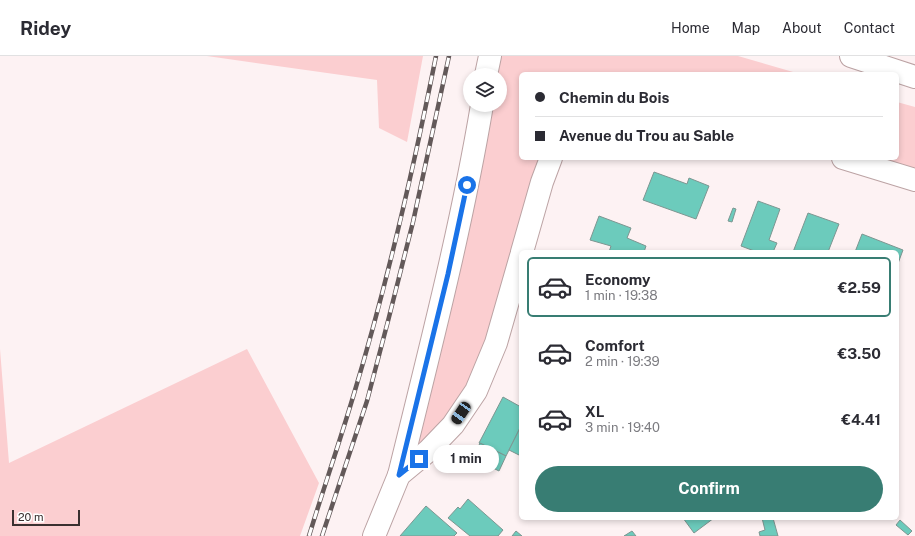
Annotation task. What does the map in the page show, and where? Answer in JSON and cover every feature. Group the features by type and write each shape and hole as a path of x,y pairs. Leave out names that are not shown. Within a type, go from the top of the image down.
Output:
{"main road":[{"path":"487,68 490,56"},
{"path":"851,56 915,77"},
{"path":"374,536 399,475 448,274 481,112"},
{"path":"523,250 542,182 550,160"},
{"path":"850,160 915,180"},
{"path":"399,475 428,451 454,425 476,391 496,343 519,263"}],"shaded area":[{"path":"207,56 423,56 407,142 379,128 377,80"},
{"path":"499,56 738,56 793,72 519,72 519,160 550,160 521,250 519,250 519,257 476,391 399,475 484,112 507,112 507,68 496,68"},
{"path":"899,103 915,107 915,180 850,160 899,160"},
{"path":"0,349 9,463 247,349 319,483 300,536 0,536"}],"building":[{"path":"654,172 687,184 689,178 709,186 696,219 643,200"},
{"path":"758,201 780,209 769,240 777,243 774,250 752,250 741,246"},
{"path":"733,208 736,209 732,222 728,221"},
{"path":"808,213 839,224 829,250 794,250"},
{"path":"599,216 631,228 627,238 646,246 645,250 610,250 611,246 590,240"},
{"path":"862,234 903,250 899,261 899,250 856,250"},
{"path":"503,397 519,406 519,430 506,456 479,443"},
{"path":"519,430 519,455 509,450"},
{"path":"480,443 506,456 499,471 473,458"},
{"path":"468,499 503,530 498,536 470,536 448,518 458,507 460,509"},
{"path":"426,506 457,533 454,536 400,536"},
{"path":"684,520 711,520 694,533"},
{"path":"762,520 774,520 778,536 760,536 759,532 765,530"},
{"path":"900,520 912,531 908,535 896,525"},
{"path":"516,531 522,536 512,536"},
{"path":"632,531 636,536 624,536"}],"railway":[{"path":"309,536 348,415 377,313 409,185 436,56"},
{"path":"322,536 367,401 413,222 449,56"}],"route":[{"path":"419,459 399,475 448,274 467,185"}]}
